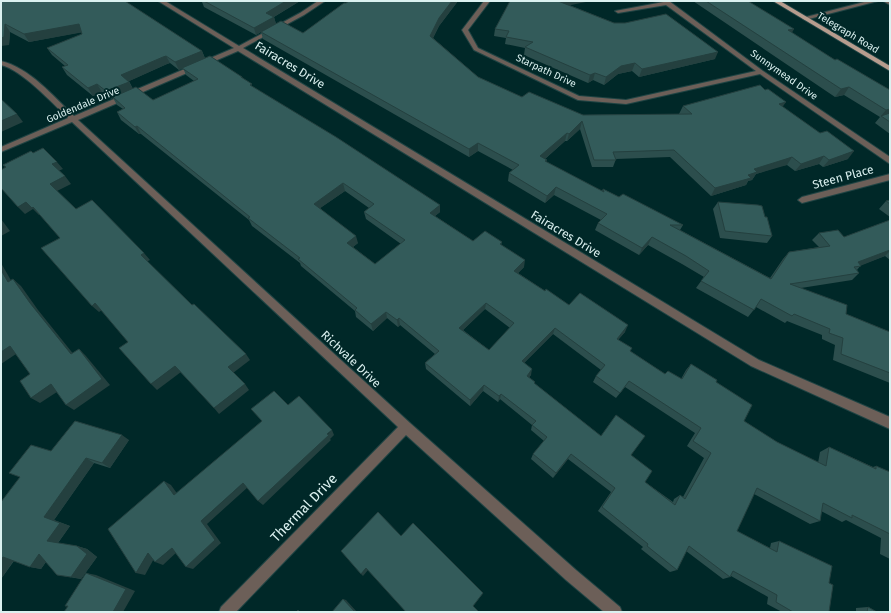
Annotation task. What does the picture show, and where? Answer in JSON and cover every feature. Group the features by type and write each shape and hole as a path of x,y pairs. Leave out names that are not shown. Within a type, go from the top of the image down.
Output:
{"main road":[{"name":"Telegraph Road","path":"776,1 890,69"}],"street":[{"name":"Fairacres Drive","path":"161,1 755,363 890,423"},
{"name":"Goldendale Drive","path":"1,150 239,48 322,1"},
{"name":"Starpath Drive","path":"487,1 465,30 476,49 578,98 626,102 761,72"},
{"path":"805,18 875,1"},
{"path":"886,1 890,3"},
{"name":"Sunnymead Drive","path":"618,11 666,2 761,72 890,161"},
{"name":"Richvale Drive","path":"1,63 5,63 21,73 74,120 406,427 570,575 615,612"},
{"name":"Steen Place","path":"802,200 890,177"},
{"name":"Thermal Drive","path":"226,612 406,427"}],"building":[{"path":"1,1 125,1 202,51 175,62 166,56 163,57 121,75 129,82 106,91 97,84 88,88 62,67 68,65 47,48 82,34 79,24 24,34 5,24 4,37 1,38"},
{"path":"204,1 286,1 266,13 274,17 254,28"},
{"path":"349,1 452,1 439,18 430,36 478,77 522,97 529,92 583,115 692,114 683,106 760,85 765,90 768,89 786,102 779,104 820,133 827,131 854,151 829,160 824,156 801,164 792,157 754,169 757,172 748,175 751,178 715,188 674,150 613,152 616,160 594,160 582,121 569,134 567,133 540,156 547,160 545,161 604,192 603,189 619,197 623,194 683,225 670,225 771,279 789,252 830,246 819,233 838,230 844,237 890,220 890,250 858,262 861,266 854,267 859,273 790,284 847,305 846,314 890,332 890,373 841,354 843,338 829,333 830,329 794,314 792,316 761,299 754,310 701,281 709,271 686,256 652,237 642,248 598,223 607,214 556,187 547,196 509,173 519,165 478,143 469,149 261,32 281,21 303,33 344,3"},
{"path":"510,1 558,1 614,23 625,23 666,14 718,52 642,69 635,63 621,66 606,77 595,73 590,75 525,47 533,42 506,37 509,31 495,29"},
{"path":"706,1 748,1 794,29 788,30 835,60 837,59 890,90 890,109 886,110 849,87 841,89"},
{"path":"210,56 252,84 250,85 336,137 440,205 430,213 473,241 485,231 502,242 500,244 525,260 514,271 545,291 546,289 569,305 580,293 628,325 617,339 632,348 630,351 665,374 668,371 682,379 691,364 717,380 716,382 752,405 744,421 777,442 826,466 829,447 876,469 876,466 890,472 890,534 852,515 852,518 823,503 820,521 757,488 737,531 777,552 779,541 832,566 829,583 833,585 829,612 793,612 776,602 777,595 733,571 730,577 689,546 677,570 647,546 648,544 602,507 615,488 571,454 556,473 533,454 547,437 532,425 536,421 501,394 499,396 484,385 470,400 425,363 439,351 399,318 397,320 386,312 371,324 355,310 357,308 298,259 300,258 248,218 250,217 137,126 135,127 117,112 125,108 113,97 136,87 153,100 198,79 182,68","holes":["343,183 374,204 364,212 405,240 375,264 347,243 356,236 314,204","486,303 514,323 489,350 459,328","555,328 605,365 596,376 620,393 629,381 701,428 693,441 711,453 685,499 680,495 675,505 645,482 652,471 631,455 645,436 616,415 601,436 534,383 535,382 527,376 532,369 522,361"]},
{"path":"1,99 17,114 1,121"},
{"path":"890,113 890,122 881,116"},
{"path":"43,148 57,162 52,164 65,176 50,184 76,209 92,200 144,253 141,255 192,305 194,304 246,354 228,367 245,384 214,408 175,366 151,384 119,348 128,342 95,303 92,306 41,248 60,238 33,207 32,208 26,202 18,207 1,188 1,170 6,167 3,165 31,151 33,153"},
{"path":"718,202 762,206 765,217 767,217 772,236 725,231"},
{"path":"1,270 8,282 13,279 30,303 71,354 79,349 102,379 66,405 51,384 31,398 20,381 30,374 10,346 1,352"},
{"path":"274,391 288,405 299,396 332,430 327,434 329,435 258,501 243,483 201,521 215,540 186,567 172,548 155,562 148,553 136,573 108,529 164,481 174,495 262,421 251,409"},
{"path":"75,421 122,435 102,463 86,458 44,517 60,523 47,541 77,546 87,554 71,577 57,575 39,554 30,567 3,557 1,560 1,502 20,477 9,473 31,445 51,451"},
{"path":"378,512 401,536 413,523 483,593 473,606 479,612 406,612 366,568 361,574 341,551"},
{"path":"86,573 126,589 113,612 64,612 68,606 65,606"},
{"path":"343,599 355,612 332,612"},
{"path":"868,607 877,612 867,612"}]}
